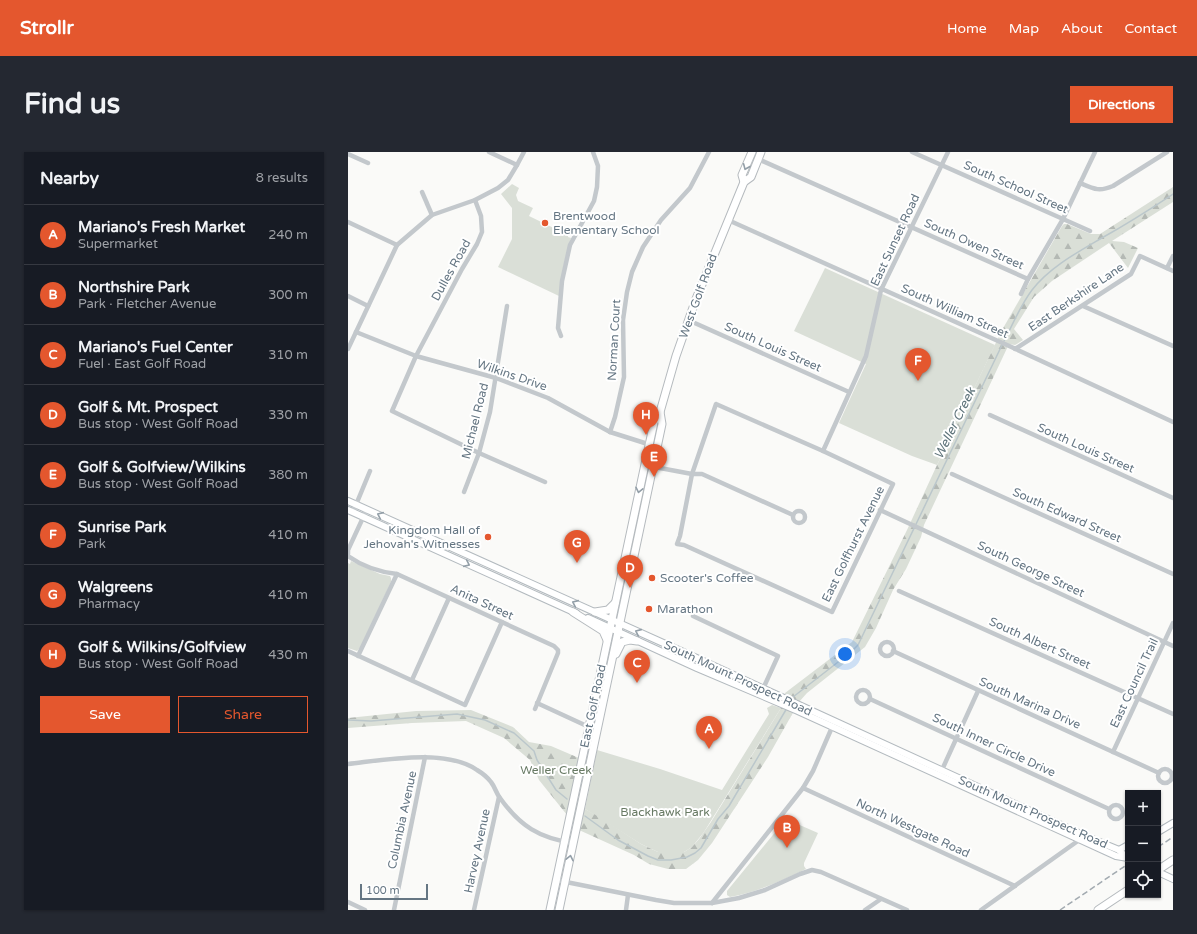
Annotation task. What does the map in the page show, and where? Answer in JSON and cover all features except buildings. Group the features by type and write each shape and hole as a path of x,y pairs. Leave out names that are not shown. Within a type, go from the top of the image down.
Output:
{"main road":[{"name":"West Golf Road","path":"744,182 742,175 752,152"},
{"name":"West Golf Road","path":"611,619 654,422 660,412 688,320 744,182 751,177 760,155"},
{"name":"West Golf Road","path":"619,623 662,424 660,412"},
{"name":"South Mount Prospect Road","path":"348,501 611,619 761,692"},
{"name":"South Mount Prospect Road","path":"350,511 637,641 773,697 833,724 1082,838 1116,856 1125,856"},
{"path":"595,612 608,610 615,602"},
{"path":"573,612 603,630 607,640"},
{"name":"East Golf Road","path":"550,910 611,619"},
{"name":"East Golf Road","path":"559,910 619,623"},
{"path":"610,667 620,645 626,641 637,641"},
{"path":"1161,830 1173,821"},
{"name":"South Mount Prospect Road","path":"1082,838 1118,850 1125,854"},
{"path":"1118,850 1125,846"},
{"path":"1161,869 1173,860"},
{"path":"1161,873 1173,879"},
{"path":"1098,910 1125,892"}],"street":[{"path":"489,152 518,165"},
{"path":"348,349 397,245 432,215 475,200 498,188 508,180 518,165 524,152"},
{"path":"560,336 558,328 562,281 570,245 594,201 597,187 598,166 593,152"},
{"name":"Norman Court","path":"610,432 624,377 623,320 627,292 632,272 644,247 661,220 690,188 708,152"},
{"name":"South School Street","path":"912,152 1090,231"},
{"name":"East Sunset Road","path":"822,451 866,356 881,290 948,152"},
{"path":"1021,294 1028,279 1063,219 1095,152"},
{"path":"1080,183 1096,190 1104,190 1113,186 1167,152"},
{"path":"348,153 368,163"},
{"name":"South Owen Street","path":"760,155 911,228 1028,279"},
{"path":"422,192 432,215"},
{"name":"Dulles Road","path":"475,200 481,216 482,232 477,244 462,269 416,356 392,411 479,453"},
{"name":"South William Street","path":"728,220 881,290 1007,345 1173,422"},
{"path":"348,222 397,245"},
{"name":"East Berkshire Lane","path":"1015,349 1131,274 1140,256 1167,268"},
{"path":"1173,256 1167,268 1173,271"},
{"path":"348,296 368,306"},
{"name":"Michael Road","path":"464,492 479,453 490,412 507,306"},
{"path":"1083,306 1173,346"},
{"name":"South Louis Street","path":"688,320 849,392"},
{"name":"Wilkins Drive","path":"356,332 416,356 496,378 548,398 610,432 656,447"},
{"path":"692,474 716,404 822,451"},
{"name":"South Louis Street","path":"990,415 1173,498"},
{"name":"East Golfhurst Avenue","path":"692,474 680,536 677,544 684,545 832,612 893,484 822,451"},
{"path":"479,453 545,482"},
{"path":"644,465 692,474 702,474 793,515"},
{"path":"350,511 356,504 370,471"},
{"name":"South Edward Street","path":"952,474 1173,574"},
{"path":"348,555 348,550 367,509"},
{"name":"South George Street","path":"880,510 1173,646"},
{"name":"Anita Street","path":"348,555 353,560 382,572 397,574 554,646 558,650 558,653 537,703"},
{"path":"358,656 397,574"},
{"name":"South Albert Street","path":"899,591 1139,697 1173,714"},
{"path":"412,680 449,598"},
{"path":"693,616 778,656 761,692"},
{"path":"348,651 465,705 502,622"},
{"name":"East Council Trail","path":"1113,752 1173,623"},
{"name":"South Marina Drive","path":"893,651 1159,773"},
{"path":"940,773 978,691"},
{"name":"South Inner Circle Drive","path":"870,700 1109,809"},
{"path":"535,710 537,703 589,726"},
{"path":"712,903 803,788 813,771 833,724"},
{"path":"348,764 425,757 456,761 476,769 492,782 499,797 515,817 529,828 553,840 573,843"},
{"name":"Columbia Avenue","path":"394,910 425,757"},
{"name":"North Westgate Road","path":"803,788 1015,886"},
{"name":"Harvey Avenue","path":"474,910 499,797"},
{"path":"981,910 1082,838"},
{"path":"556,880 674,903 712,903 756,893 812,870 821,872 907,910"},
{"path":"626,910 628,895"},
{"path":"865,910 881,898"},
{"path":"348,902 365,910"}],"green space":[{"path":"512,184 519,188 516,195 518,201 533,208 529,216 568,235 568,237 571,238 559,296 498,267 512,239 512,208 501,194"},
{"name":"Weller Creek","path":"1173,187 1173,202 1112,241 1124,242 1138,248 1128,268 1109,243 1052,281 1034,297 1014,329 1023,340 1015,345 1009,344 924,525 921,537 906,569 893,590 876,628 865,647 807,693 799,702 768,757 712,843 698,860 686,869 668,869 649,864 634,855 579,830 539,780 530,760 504,738 466,721 412,723 348,728 348,718 416,711 471,710 513,727 529,742 551,746 579,758 572,794 585,809 641,844 658,852 684,852 692,847 711,822 781,708 785,693 852,642 1002,330 1062,226 1067,224 1091,234 1100,234"},
{"path":"825,268 995,345 937,465 912,456 839,423 866,364 794,331"},
{"path":"351,561 380,574 390,576 391,578 391,582 360,648 357,651 348,648 348,563 350,564"},
{"name":"Blackhawk Park","path":"772,705 781,708 704,832 692,847 684,852 658,852 641,844 585,809 597,750 722,790 769,714 767,708"},
{"path":"786,819 818,833 804,863 806,869 759,889 730,897 727,895 727,891"}],"waterway":[{"name":"Weller Creek","path":"1004,341 1028,296 1046,275 1072,255 1128,223 1173,194"},
{"name":"Weller Creek","path":"793,697 858,645 1002,345"},
{"name":"Weller Creek","path":"585,816 618,840 658,860 671,860 687,857 695,853 701,848 718,819 729,806 787,708"},
{"name":"Weller Creek","path":"348,720 371,721 457,714 485,720 514,733 534,751 537,760 556,790 567,799"}],"railway":[{"path":"1161,845 1173,837"},
{"path":"1060,910 1125,866"}],"place":[{"name":"Brentwood Elementary School","path":"545,223"},
{"name":"Sunrise Park","path":"918,381"},
{"name":"Golf & Wilkins/Golfview","path":"646,435"},
{"name":"Golf & Golfview/Wilkins","path":"654,477"},
{"name":"Kingdom Hall of Jehovah's Witnesses","path":"488,537"},
{"name":"Walgreens","path":"577,563"},
{"name":"Scooter's Coffee","path":"652,578"},
{"name":"Golf & Mt. Prospect","path":"630,588"},
{"name":"Marathon","path":"649,609"},
{"name":"Mariano's Fuel Center","path":"637,683"},
{"name":"Mariano's Fresh Market","path":"709,749"},
{"name":"Northshire Park","path":"787,848"}]}
